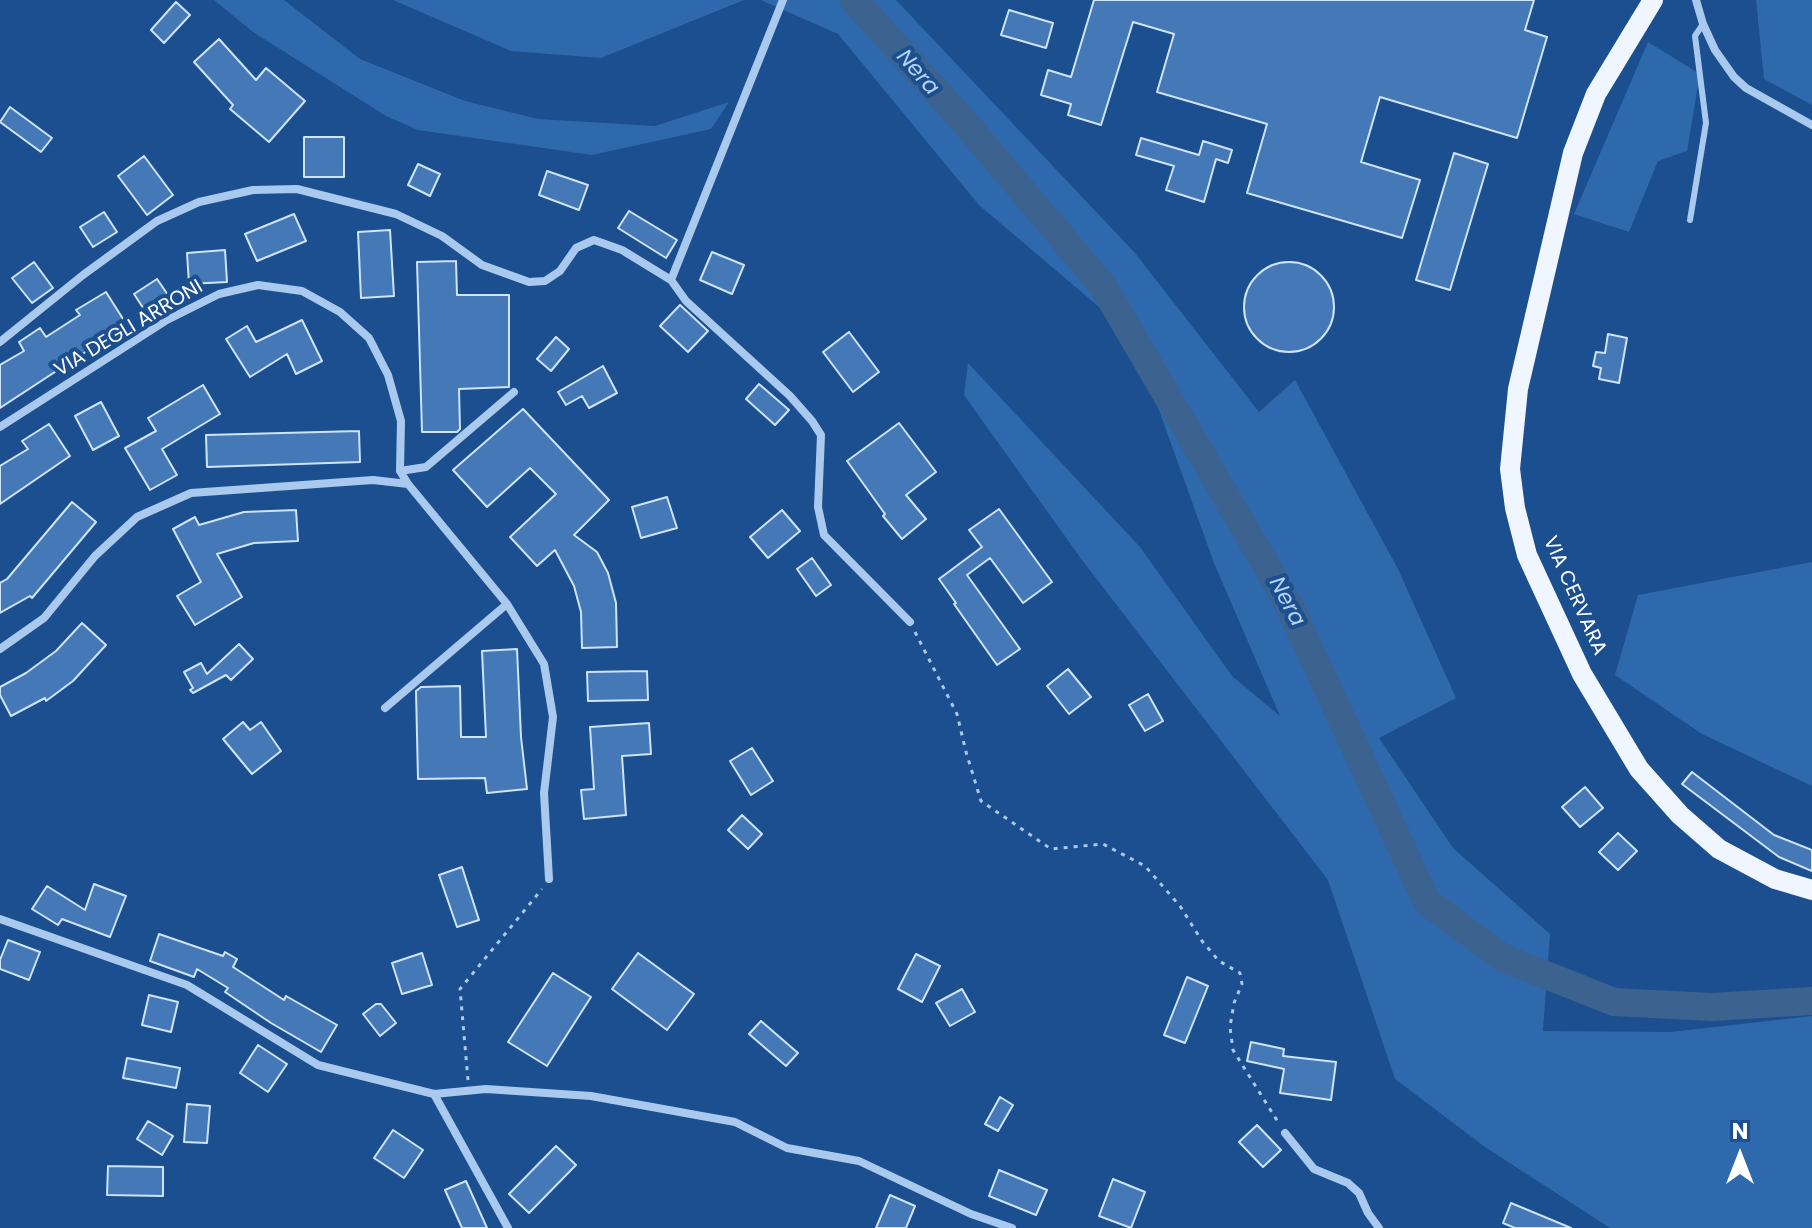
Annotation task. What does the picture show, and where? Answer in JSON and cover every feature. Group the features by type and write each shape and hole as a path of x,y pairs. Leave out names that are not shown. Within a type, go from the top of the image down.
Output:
{"main road":[{"name":"VIA CERVARA","path":"1653,0 1596,94 1573,153 1518,389 1510,469 1515,508 1527,555 1582,674 1639,769 1680,815 1719,849 1775,879 1812,890"}],"street":[{"path":"671,280 783,0"},
{"path":"1696,0 1715,50 1734,77 1746,88 1812,125"},
{"path":"0,342 83,275 157,221 199,202 253,190 297,189 396,214 442,236 482,265 529,282 545,281 553,276 576,248 594,240 622,250 671,280 686,301 790,396 812,421 821,435 818,507 824,535 910,622"},
{"name":"VIA DEGLI ARRONI","path":"0,427 167,320 219,294 258,285 302,291 340,312 369,338 388,375 401,421 400,471"},
{"path":"514,392 426,467 400,471 507,604 544,664 553,717 544,793 549,879"},
{"path":"0,649 44,618 95,556 137,517 191,493 373,480 408,484"},
{"path":"385,708 507,604"},
{"path":"0,919 187,985 318,1065 434,1094 486,1089 591,1096 735,1122 787,1148 859,1161 971,1214 1012,1228"},
{"path":"434,1094 508,1228"},
{"path":"1285,1133 1314,1169 1348,1183 1359,1193 1379,1228"}],"lane":[{"path":"1690,220 1706,123 1695,36 1703,24"}],"path":[{"path":"910,622 957,714 981,801 1051,849 1103,844 1145,866 1180,906 1219,961 1240,973 1242,984 1234,1003 1230,1027 1233,1050 1285,1133"},
{"path":"469,1091 460,989 503,940 549,879"}],"shaded area":[{"path":"214,0 284,0 360,59 465,101 538,119 655,126 729,102 711,129 592,155 418,130 386,116 253,32"},
{"path":"393,0 744,0 601,58 511,51"},
{"path":"761,0 896,0 1135,253 1259,412 1295,380 1398,569 1456,698 1379,738 1453,848 1550,934 1543,1031 1671,1032 1812,1016 1812,1228 1610,1228 1485,1147 1395,1079 1328,880 1082,560 964,395 968,363 1140,547 1232,676 1280,716 1214,563 1132,335 979,205 838,34"},
{"path":"1756,0 1812,0 1812,105 1764,79"},
{"path":"1648,42 1700,74 1687,151 1658,161 1629,232 1574,214"},
{"path":"1812,562 1812,786 1702,734 1615,675 1638,595"}],"building":[{"path":"1094,0 1534,0 1525,30 1547,37 1517,138 1380,97 1361,162 1420,180 1402,238 1247,193 1267,124 1157,92 1174,34 1133,22 1101,125 1068,115 1071,104 1041,95 1048,70 1071,77"},
{"path":"176,2 190,15 164,43 151,30"},
{"path":"1009,10 1053,23 1046,48 1001,35"},
{"path":"219,39 256,80 266,68 305,101 269,142 230,109 233,105 194,62"},
{"path":"10,107 52,138 41,152 0,122"},
{"path":"304,137 344,137 344,177 304,177"},
{"path":"1141,138 1199,155 1203,141 1232,150 1228,163 1216,159 1204,202 1166,190 1174,166 1136,155"},
{"path":"1454,153 1488,164 1450,290 1416,280"},
{"path":"144,156 173,195 147,215 118,176"},
{"path":"418,164 440,174 430,196 408,185"},
{"path":"547,171 588,185 579,210 539,195"},
{"path":"629,211 677,240 666,258 618,228"},
{"path":"104,212 117,232 93,247 80,227"},
{"path":"294,214 306,241 257,261 245,234"},
{"path":"390,230 394,296 361,298 358,232"},
{"path":"225,250 227,282 189,284 187,253"},
{"path":"712,252 744,265 732,294 700,280"},
{"path":"456,261 457,295 509,295 509,387 459,389 460,429 457,432 422,432 417,262"},
{"path":"34,262 53,288 32,303 12,278"},
{"path":"1289,262 1306,266 1321,275 1330,290 1334,307 1330,324 1321,339 1306,348 1289,352 1272,348 1257,339 1248,324 1244,307 1248,290 1257,275 1272,266"},
{"path":"157,279 175,305 151,320 134,294"},
{"path":"106,292 125,322 84,347 87,351 0,408 0,365 24,351 19,342 40,328 46,337 80,315 76,310"},
{"path":"680,305 708,331 688,352 660,326"},
{"path":"302,320 322,361 296,374 287,354 250,377 226,339 247,326 256,342"},
{"path":"849,332 879,372 853,392 823,352"},
{"path":"1608,334 1627,338 1619,383 1599,379 1601,368 1593,366 1596,352 1605,353"},
{"path":"556,337 569,349 551,371 537,359"},
{"path":"603,366 617,393 589,408 582,396 566,405 558,392"},
{"path":"759,384 789,410 775,425 746,399"},
{"path":"203,385 220,414 162,449 177,475 150,490 125,448 156,431 148,418"},
{"path":"101,402 119,436 93,450 75,416"},
{"path":"523,409 609,500 574,535 597,552 608,573 616,603 617,647 582,648 581,612 574,586 555,550 537,566 510,537 556,494 530,468 487,507 453,470"},
{"path":"899,423 936,472 906,495 926,519 902,539 847,461"},
{"path":"49,424 70,456 0,504 0,466 28,449 22,441"},
{"path":"359,431 360,462 207,467 206,435"},
{"path":"667,497 677,528 641,538 632,507"},
{"path":"72,502 96,522 32,598 30,596 0,613 0,583 7,579"},
{"path":"999,509 1052,582 1023,603 990,558 967,575 1020,649 997,665 939,579 982,547 969,530"},
{"path":"296,510 298,541 254,543 217,554 242,597 195,625 177,596 201,582 173,529 195,517 199,525 244,512"},
{"path":"782,510 800,531 768,558 750,537"},
{"path":"812,558 831,585 816,596 797,569"},
{"path":"82,623 106,645 73,681 46,701 45,698 11,716 0,695 0,687 56,651"},
{"path":"239,644 253,659 231,680 226,675 193,693 190,690 193,688 184,672 201,663 207,674"},
{"path":"517,649 527,789 487,793 485,778 418,779 416,691 421,687 460,686 461,737 486,737 482,651"},
{"path":"1068,669 1091,697 1069,714 1047,686"},
{"path":"647,671 648,700 588,701 587,672"},
{"path":"1148,694 1163,721 1145,731 1129,705"},
{"path":"243,722 250,730 261,722 281,751 252,774 223,739"},
{"path":"649,723 651,754 622,756 626,815 584,819 581,790 594,789 590,727"},
{"path":"752,748 773,781 751,795 730,761"},
{"path":"1692,772 1774,835 1812,850 1812,871 1779,857 1682,784"},
{"path":"1585,787 1603,808 1580,827 1562,807"},
{"path":"742,815 762,834 748,849 728,830"},
{"path":"1618,833 1637,851 1618,870 1599,852"},
{"path":"462,867 479,920 457,927 439,875"},
{"path":"94,884 126,896 110,937 62,919 58,925 32,909 47,886 85,910"},
{"path":"159,934 223,956 225,952 237,959 233,967 284,1000 286,996 337,1025 321,1052 271,1023 225,992 228,988 197,969 194,977 150,961"},
{"path":"8,940 40,952 29,980 0,969"},
{"path":"422,953 432,985 402,994 392,963"},
{"path":"638,953 694,994 667,1030 612,989"},
{"path":"916,954 940,966 922,1002 898,989"},
{"path":"553,973 591,997 547,1066 508,1042"},
{"path":"1187,977 1208,986 1185,1043 1164,1035"},
{"path":"962,989 975,1012 950,1026 936,1003"},
{"path":"149,995 178,1002 171,1032 142,1025"},
{"path":"376,1004 381,1004 396,1023 380,1036 363,1014"},
{"path":"761,1021 798,1053 786,1066 749,1034"},
{"path":"1251,1042 1284,1049 1283,1056 1336,1062 1331,1100 1280,1093 1284,1069 1247,1061"},
{"path":"258,1045 287,1064 268,1092 240,1073"},
{"path":"127,1058 180,1068 176,1088 123,1078"},
{"path":"1000,1097 1013,1105 998,1131 985,1124"},
{"path":"187,1104 210,1106 207,1143 184,1142"},
{"path":"148,1121 173,1136 162,1155 137,1139"},
{"path":"1257,1125 1281,1150 1263,1167 1239,1142"},
{"path":"393,1130 423,1150 404,1178 374,1158"},
{"path":"556,1146 576,1165 529,1213 509,1194"},
{"path":"108,1166 163,1167 163,1196 107,1195"},
{"path":"999,1170 1047,1190 1036,1215 989,1196"},
{"path":"1113,1179 1145,1192 1131,1228 1099,1216"},
{"path":"466,1181 487,1228 462,1228 445,1190"},
{"path":"890,1195 915,1206 906,1228 876,1228"},
{"path":"1511,1203 1571,1228 1515,1228 1503,1223"}],"waterway":[{"name":"Nera","path":"854,0 966,124 1103,286 1287,601 1427,902 1503,958 1614,1002 1712,1007 1812,1001"}]}
